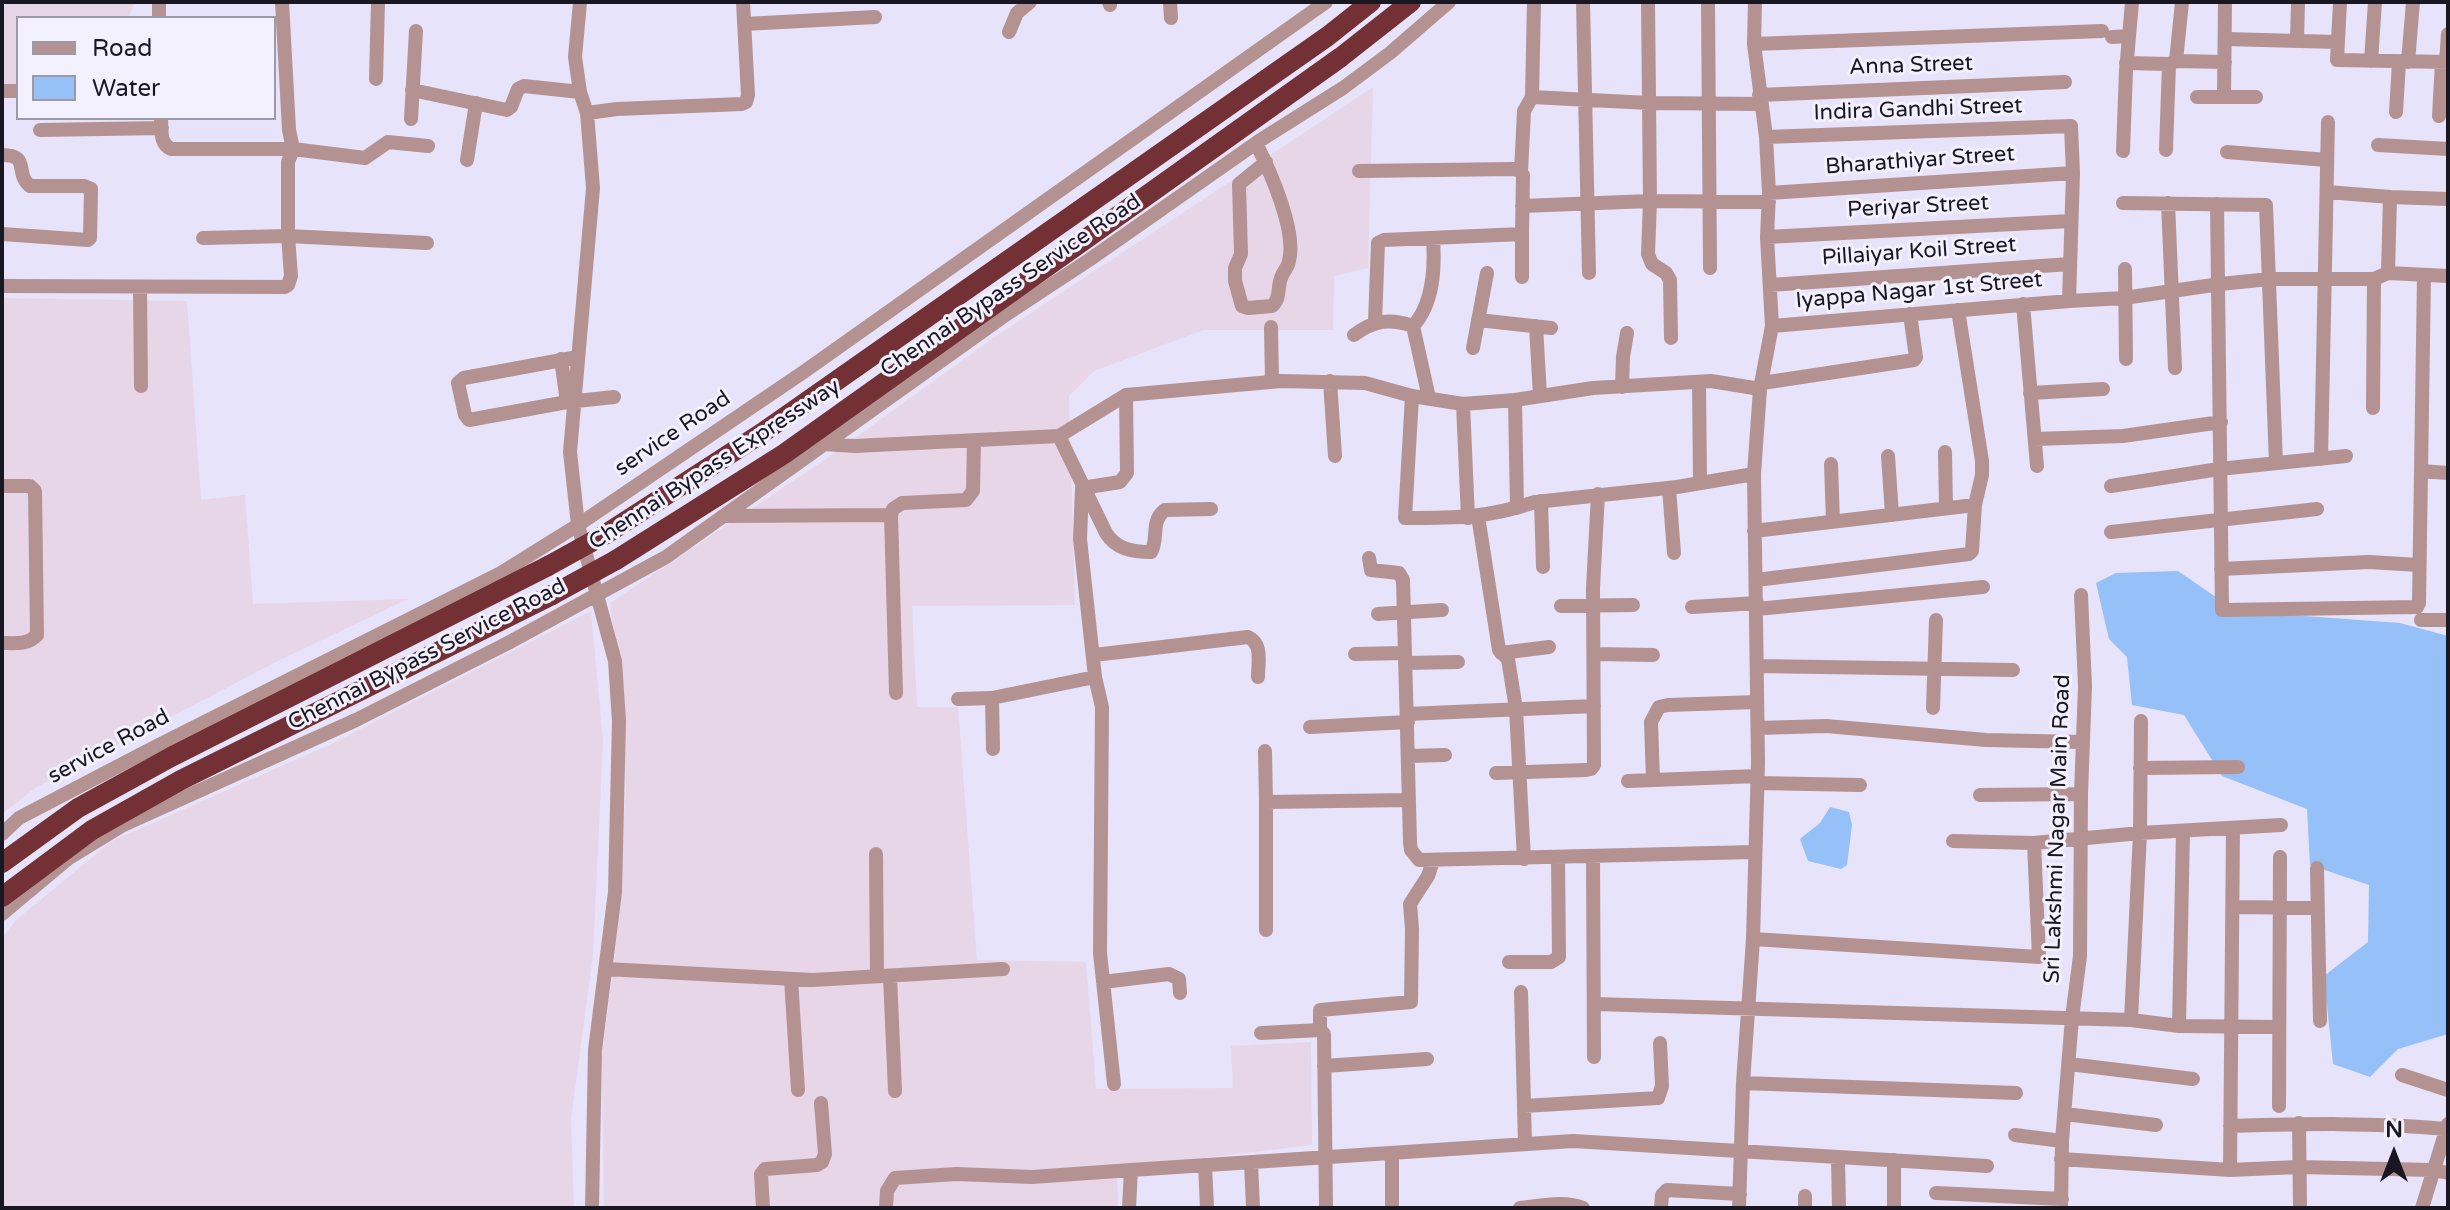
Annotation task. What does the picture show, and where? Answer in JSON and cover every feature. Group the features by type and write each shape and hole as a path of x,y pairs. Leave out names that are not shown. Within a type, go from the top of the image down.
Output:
{"highway":[{"name":"Chennai Bypass Expressway","path":"2,863 78,808 171,757 606,534 762,433 1328,36 1371,2"},
{"name":"Chennai Bypass Expressway","path":"2,897 92,830 181,780 552,595 616,560 784,454 1341,57 1411,2"}],"street":[{"path":"2,286 288,285 291,276 288,162 293,149 289,130 282,2"},
{"path":"376,79 378,2"},
{"path":"570,2 580,2 575,57 580,92 587,113 593,188 578,357 571,401 570,452 578,525 615,661 619,721 615,892 595,1050 592,1208"},
{"path":"587,113 746,102 743,2"},
{"path":"1009,32 1017,13 1030,2"},
{"path":"1170,2 1171,18"},
{"name":"service Road","path":"2,834 19,818 501,573 578,525 816,363 1326,2"},
{"name":"Chennai Bypass Service Road","path":"2,914 69,858 123,825 356,720 508,643 666,557 1004,316 1256,143 1343,88 1390,53 1449,2"},
{"path":"1522,277 1521,172 1524,111 1532,97 1534,2"},
{"path":"1583,2 1589,273"},
{"path":"1648,2 1648,254 1652,264 1669,276 1671,338"},
{"path":"1708,2 1710,268"},
{"path":"1661,1208 1662,1195 1667,1190 1739,1201 1753,939 1757,780 1754,474 1761,386 1772,326 1766,137 1754,44 1755,2"},
{"path":"2123,151 2132,2"},
{"path":"2166,150 2182,2"},
{"path":"2224,97 2225,2"},
{"path":"2297,41 2298,2"},
{"path":"2340,2 2337,60 2445,62"},
{"path":"2371,61 2375,2"},
{"path":"2396,112 2413,2"},
{"path":"745,24 875,17"},
{"path":"411,119 416,31"},
{"path":"1754,44 2107,34 2129,36"},
{"path":"2439,116 2448,34"},
{"path":"2225,39 2338,42"},
{"path":"2126,63 2225,62"},
{"name":"Anna Street","path":"1532,97 1709,104 2065,82"},
{"path":"412,90 507,110 518,89 524,86 580,92"},
{"path":"2197,97 2256,97"},
{"path":"467,160 476,103"},
{"path":"2321,459 2328,122"},
{"path":"40,130 162,123 162,141 164,146 171,149 293,149 365,158 388,142 428,146"},
{"name":"Indira Gandhi Street","path":"1766,137 2071,126 2073,173"},
{"path":"1256,143 1266,162 1284,210 1290,257 1280,279 1277,302 1272,306 1248,308 1242,306 1235,281 1235,268 1241,254 1239,184 1266,162"},
{"path":"2378,145 2448,149"},
{"path":"2227,152 2327,160"},
{"path":"2,155 18,158 23,179 30,186 84,186 91,189 88,240 80,242 2,234"},
{"path":"1359,171 1513,169 1521,172"},
{"path":"2069,301 2073,173"},
{"name":"Bharathiyar Street","path":"1522,206 1769,198 2073,173"},
{"path":"2327,192 2448,199"},
{"path":"2373,408 2381,276 2390,197"},
{"path":"2123,203 2266,205 2276,463"},
{"path":"2168,203 2175,368"},
{"path":"2217,204 2219,469 2222,606 2225,610 2417,607 2424,276"},
{"name":"Periyar Street","path":"1767,237 2071,221"},
{"path":"1375,322 1378,243 1384,240 1522,234"},
{"path":"203,238 288,236 427,243"},
{"path":"1429,398 1413,326 1423,311 1432,282 1435,260 1433,238"},
{"name":"Pillaiyar Koil Street","path":"1770,285 2070,264"},
{"path":"2125,269 2126,359"},
{"path":"1473,348 1487,273"},
{"name":"Iyappa Nagar 1st Street","path":"1772,326 2124,298 2270,279 2448,276"},
{"path":"140,287 141,386"},
{"path":"2023,304 2037,466"},
{"path":"1756,580 1969,554 1974,546 1975,505 1982,461 1958,310"},
{"path":"823,444 855,446 1059,436 1126,395 1272,382 1365,383 1412,396 1463,404 1711,381 1761,386 1914,360 1910,314"},
{"path":"1354,335 1375,322 1396,320 1413,326"},
{"path":"1478,320 1544,327 1540,396"},
{"path":"1271,327 1272,382"},
{"path":"1622,387 1627,333"},
{"path":"578,357 464,378 458,383 465,415 469,420 571,401 614,397"},
{"path":"561,359 571,401"},
{"path":"1330,381 1335,456"},
{"path":"1699,382 1700,483"},
{"path":"2030,393 2103,389"},
{"path":"1082,488 1120,482 1127,473 1126,395"},
{"path":"1412,396 1405,518 1473,517 1541,501 1669,488 1754,474"},
{"path":"1515,400 1517,508"},
{"path":"1463,404 1473,517 1499,650 1508,659 1516,709 1524,859"},
{"path":"2035,439 2123,436 2221,422"},
{"path":"1059,436 1082,488 1113,543 1119,547 1151,552 1155,546 1159,514 1171,509 1211,509"},
{"path":"896,693 891,515 893,509 902,503 966,500 970,497 973,491 974,441"},
{"path":"1945,452 1946,508"},
{"path":"1888,456 1892,515"},
{"path":"2111,486 2219,469 2346,456"},
{"path":"1831,464 1833,522"},
{"path":"2421,471 2448,473"},
{"path":"2,486 30,486 35,491 37,635 32,641 24,643 2,643"},
{"path":"1082,488 1080,539 1095,677 1102,707 1100,953 1114,1084"},
{"path":"1669,488 1674,553"},
{"path":"1496,773 1591,769 1594,765 1598,494"},
{"path":"1541,501 1543,567"},
{"path":"1754,531 1975,505"},
{"path":"2111,532 2317,509"},
{"path":"723,516 891,515"},
{"path":"1369,558 1371,570 1395,572 1402,576 1411,850 1419,860 1754,852"},
{"path":"2221,569 2369,562 2419,565"},
{"path":"1692,607 1757,606 1983,587"},
{"name":"Sri Lakshmi Nagar Main Road","path":"2061,1204 2062,1141 2080,956 2085,686 2081,595"},
{"path":"1561,606 1633,605"},
{"path":"1378,614 1442,610"},
{"path":"1933,708 1936,620"},
{"path":"2421,620 2448,620"},
{"path":"1094,655 1248,637 1259,646 1258,677"},
{"path":"1501,653 1549,647"},
{"path":"1355,654 1458,662"},
{"path":"1594,654 1653,655"},
{"path":"1757,666 2013,670"},
{"path":"958,699 992,698 1095,677"},
{"path":"992,698 993,749"},
{"path":"1653,780 1651,722 1659,707 1757,702"},
{"path":"1310,727 1516,709 1594,706"},
{"path":"2131,1020 2140,833 2141,721"},
{"path":"1758,728 1826,726 1986,740 2083,742"},
{"path":"1265,751 1266,930"},
{"path":"1408,756 1445,755"},
{"path":"2140,768 2238,767"},
{"path":"1628,781 1757,780 1860,785"},
{"path":"1980,795 2081,794"},
{"path":"1266,802 1409,800"},
{"path":"2,819 19,818"},
{"path":"1953,841 2034,843 2281,825"},
{"path":"2230,1170 2233,828"},
{"path":"2179,1026 2183,831"},
{"path":"1753,939 2039,957 2034,843"},
{"path":"876,854 895,1091"},
{"path":"1593,857 1594,1057"},
{"path":"2279,1106 2280,857"},
{"path":"1509,962 1551,962 1559,957 1558,858"},
{"path":"1326,1208 1324,1034 1320,1030 1320,1010 1411,1002 1410,904 1428,876 1433,861"},
{"path":"2317,868 2320,1021"},
{"path":"2233,907 2317,908"},
{"path":"606,969 791,979 1003,969"},
{"path":"1103,982 1169,974 1179,979 1180,993"},
{"path":"791,979 798,1090"},
{"path":"1521,992 1525,1144"},
{"path":"1595,1004 2278,1027"},
{"path":"1261,1033 1320,1030"},
{"path":"1524,1106 1658,1098 1662,1086 1660,1043"},
{"path":"1324,1066 1427,1059"},
{"path":"2069,1064 2193,1079"},
{"path":"2402,1075 2448,1090"},
{"path":"1743,1083 2016,1093"},
{"path":"763,1208 761,1174 765,1169 822,1162 825,1154 821,1103"},
{"path":"2065,1114 2156,1125"},
{"path":"2230,1126 2299,1123 2447,1126 2422,1208"},
{"path":"2299,1123 2300,1208"},
{"path":"2015,1135 2062,1141"},
{"path":"886,1208 887,1191 895,1178 956,1174 1032,1177 1573,1141 1987,1166"},
{"path":"1392,1153 1392,1208"},
{"path":"1838,1159 1839,1208"},
{"path":"2061,1159 2230,1170 2298,1167 2448,1173"},
{"path":"1894,1160 1894,1208"},
{"path":"1251,1162 1253,1208"},
{"path":"1205,1165 1207,1208"},
{"path":"1129,1208 1131,1170"},
{"path":"1936,1193 2061,1204"},
{"path":"1520,1208 1552,1204 1583,1208"}],"shaded area":[{"path":"2,2 135,2 129,16 16,16 16,84 2,86"},
{"path":"1373,87 1368,268 1334,276 1333,330 1203,330 1094,371 1069,396 1075,605 912,606 917,707 958,707 977,960 1086,962 1096,1089 1233,1088 1231,1046 1311,1042 1312,1145 1117,1168 1118,1208 604,1208 602,1055 615,955 626,786 624,708 610,603 823,461 992,339"},
{"path":"2,298 187,301 201,500 245,495 253,604 408,599 276,662 35,788 2,814"},
{"path":"591,611 603,740 593,955 571,1119 574,1208 2,1208 2,938 16,920 112,841 329,745"}],"water":[{"path":"2178,571 2236,611 2400,623 2448,636 2448,1034 2398,1049 2370,1077 2333,1064 2324,976 2368,942 2369,885 2310,865 2307,809 2222,776 2184,715 2132,705 2127,657 2109,639 2096,583 2116,573"},
{"path":"1830,807 1849,812 1852,825 1847,865 1841,869 1808,861 1800,839 1820,823"}]}
